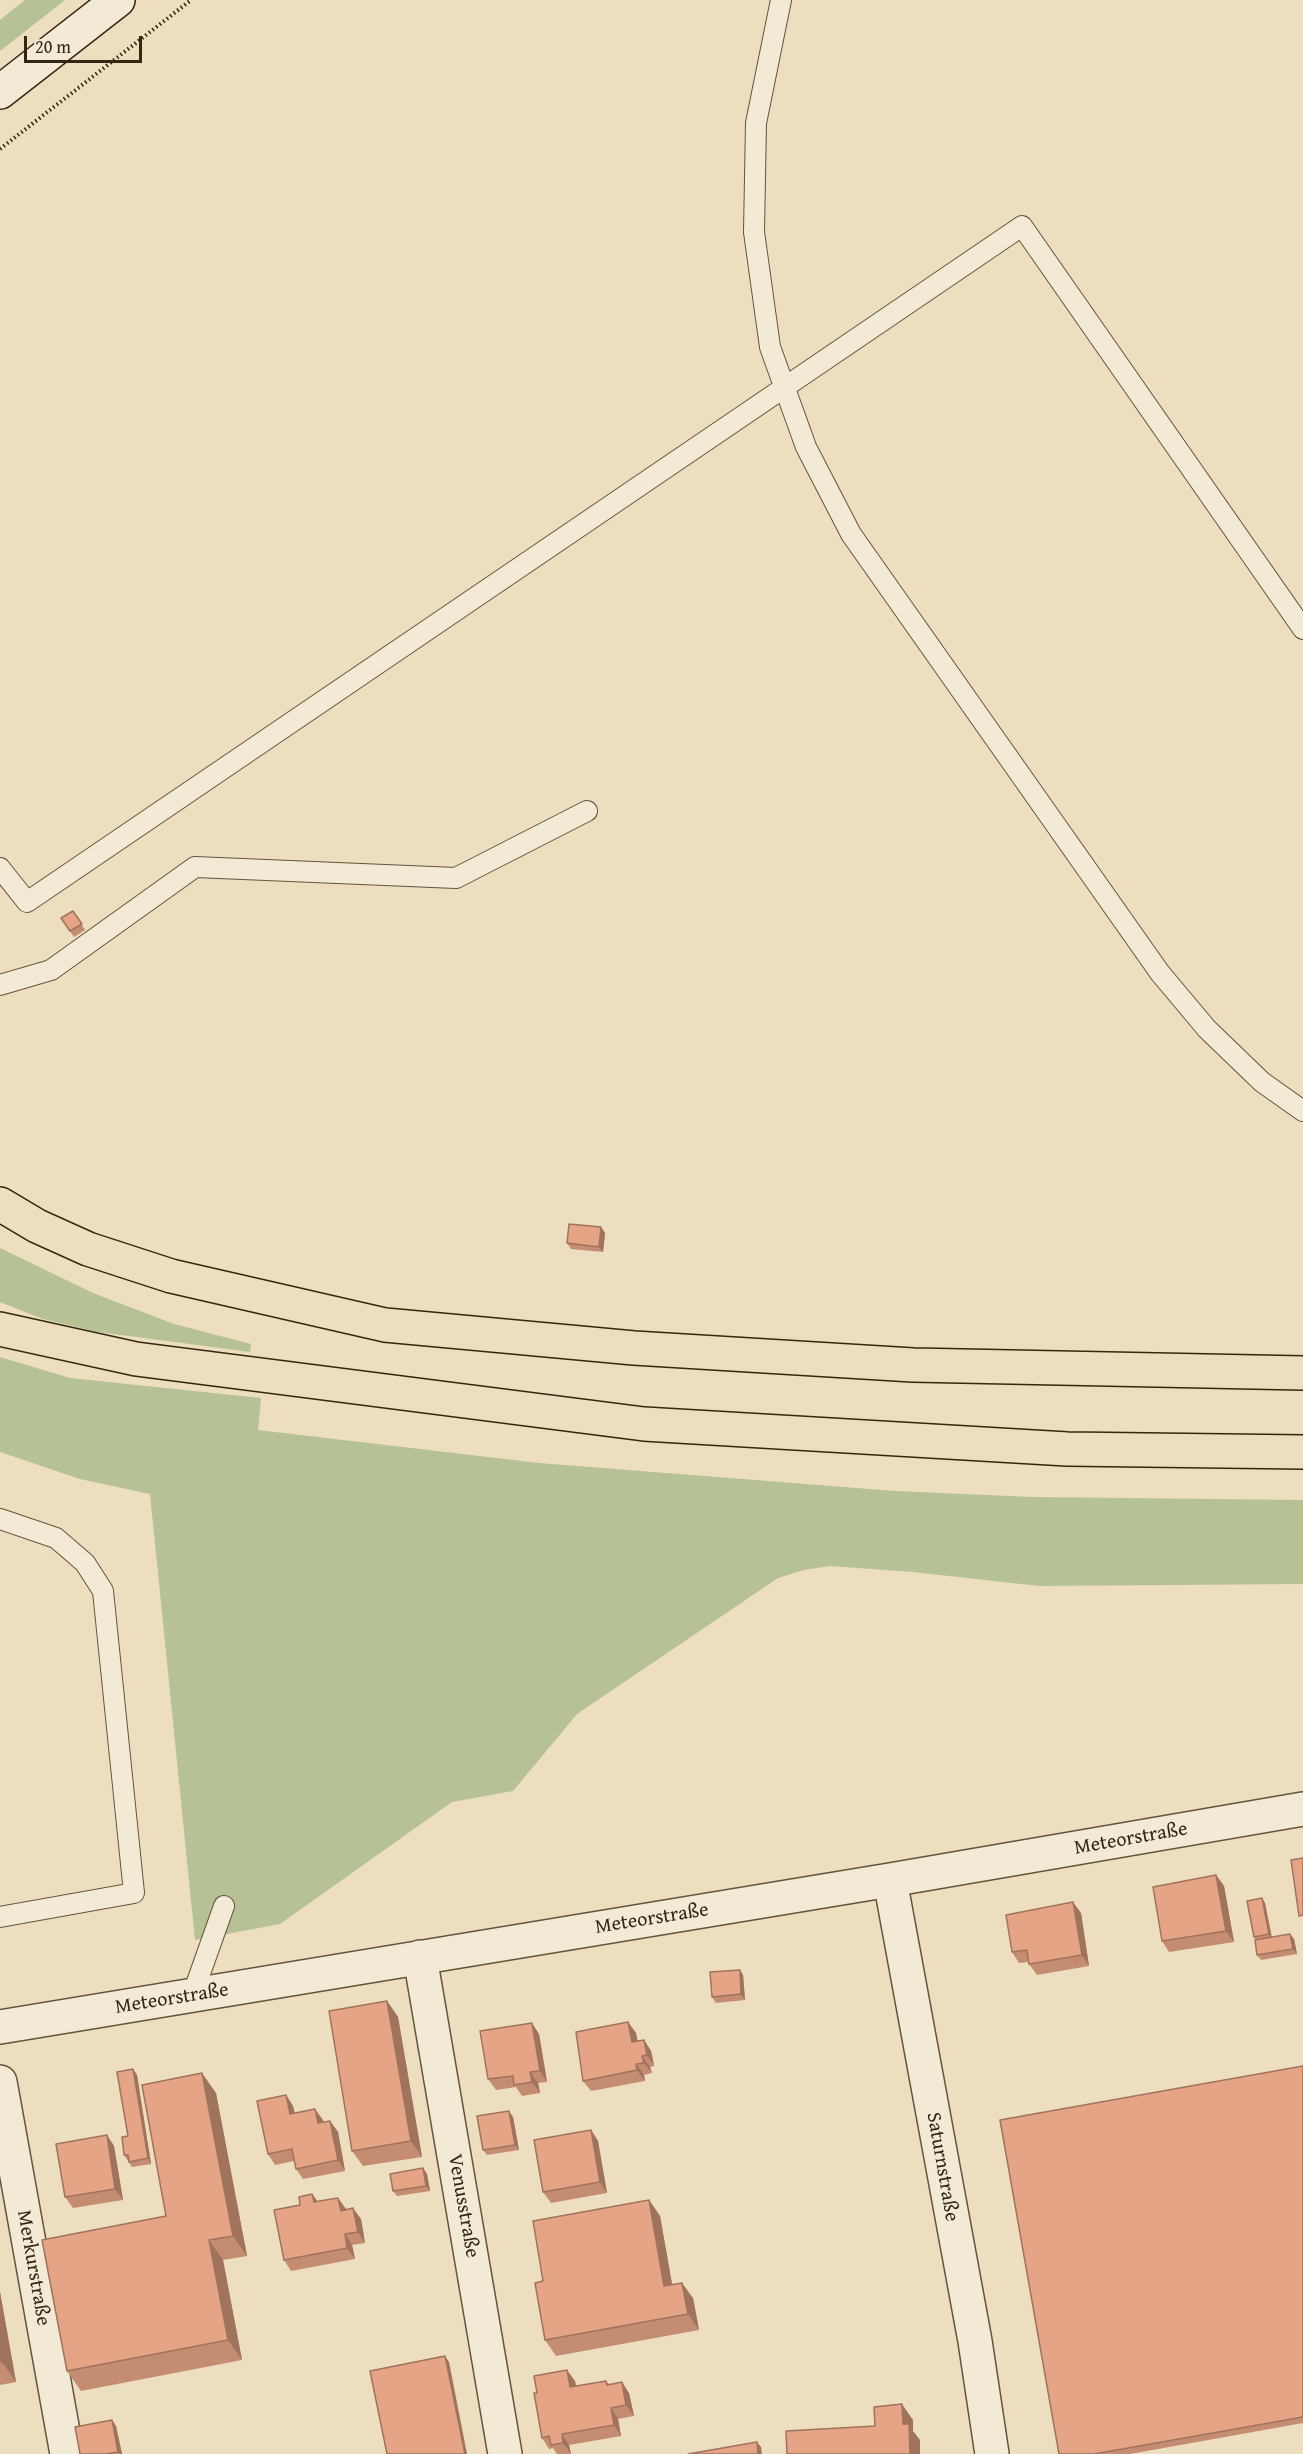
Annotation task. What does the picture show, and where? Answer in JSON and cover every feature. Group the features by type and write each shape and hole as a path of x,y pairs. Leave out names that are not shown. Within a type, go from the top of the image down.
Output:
{"highway":[{"path":"0,1204 37,1226 88,1249 171,1276 385,1325 634,1348 914,1365 1303,1373"},
{"path":"0,1329 136,1359 644,1424 1067,1449 1303,1452"}],"street":[{"path":"0,92 118,0"},
{"name":"Meteorstraße","path":"0,2027 890,1880 1303,1809"},
{"name":"Saturnstraße","path":"890,1880 975,2342 992,2454"},
{"name":"Venusstraße","path":"420,1958 506,2454"},
{"name":"Merkurstraße","path":"0,2082 67,2454"}],"lane":[{"path":"781,0 756,123 754,232 770,347 806,447 851,534 1160,973 1207,1029 1262,1082 1303,1111"},
{"path":"0,868 27,902 1022,226 1303,629"},
{"path":"0,986 51,970 195,867 456,878 587,811"},
{"path":"0,1519 56,1538 85,1563 103,1591 134,1893 0,1917"},
{"path":"192,1996 224,1906"}],"path":[{"path":"0,149 191,0"}],"green space":[{"path":"25,0 65,0 0,51 0,20"},
{"path":"0,1248 93,1293 174,1324 251,1344 250,1352 98,1332 43,1319 0,1302"},
{"path":"0,1357 70,1378 261,1398 258,1430 539,1463 895,1491 1032,1497 1303,1500 1303,1584 1039,1586 913,1572 830,1566 804,1570 778,1578 577,1714 513,1791 452,1802 280,1924 195,1940 150,1494 80,1479 0,1452"}],"building":[{"path":"73,911 82,924 70,931 61,918"},
{"path":"569,1224 601,1227 599,1247 567,1243"},
{"path":"1303,1858 1303,1915 1299,1916 1291,1860"},
{"path":"1216,1875 1226,1931 1162,1941 1153,1887"},
{"path":"1262,1898 1269,1934 1254,1937 1247,1901"},
{"path":"1073,1902 1082,1955 1029,1964 1027,1950 1012,1952 1006,1915"},
{"path":"1290,1934 1293,1949 1257,1955 1255,1940"},
{"path":"740,1970 741,1994 712,1997 710,1972"},
{"path":"387,2001 411,2141 352,2151 329,2011"},
{"path":"628,2022 632,2042 644,2040 647,2055 642,2056 644,2063 636,2064 637,2070 583,2081 576,2032"},
{"path":"532,2023 540,2071 530,2072 532,2082 514,2085 513,2076 488,2079 480,2031"},
{"path":"1303,2066 1303,2417 1094,2454 1059,2454 1000,2120"},
{"path":"133,2069 148,2158 129,2162 128,2155 124,2155 122,2137 128,2136 117,2072"},
{"path":"202,2073 233,2236 209,2240 228,2340 67,2371 42,2240 166,2216 142,2085"},
{"path":"286,2095 290,2114 315,2109 318,2123 330,2121 338,2160 296,2169 292,2149 268,2154 257,2101"},
{"path":"509,2111 515,2145 483,2150 477,2116"},
{"path":"591,2130 600,2182 543,2192 534,2140"},
{"path":"107,2135 115,2189 65,2197 56,2144"},
{"path":"423,2168 426,2186 393,2191 390,2174"},
{"path":"312,2194 314,2202 338,2198 341,2211 353,2208 358,2232 345,2234 347,2248 284,2260 274,2210 300,2205 299,2197"},
{"path":"649,2200 664,2286 682,2283 688,2314 545,2340 535,2283 543,2281 533,2221"},
{"path":"445,2356 465,2454 387,2454 370,2371"},
{"path":"567,2370 570,2387 606,2381 607,2385 622,2382 626,2405 611,2408 614,2425 562,2434 563,2443 551,2445 549,2436 542,2438 534,2393 537,2393 534,2376"},
{"path":"902,2404 903,2424 909,2424 910,2454 787,2454 786,2431 875,2426 874,2407"},
{"path":"112,2420 118,2452 80,2454 75,2427"},
{"path":"757,2442 758,2454 688,2454"}]}
